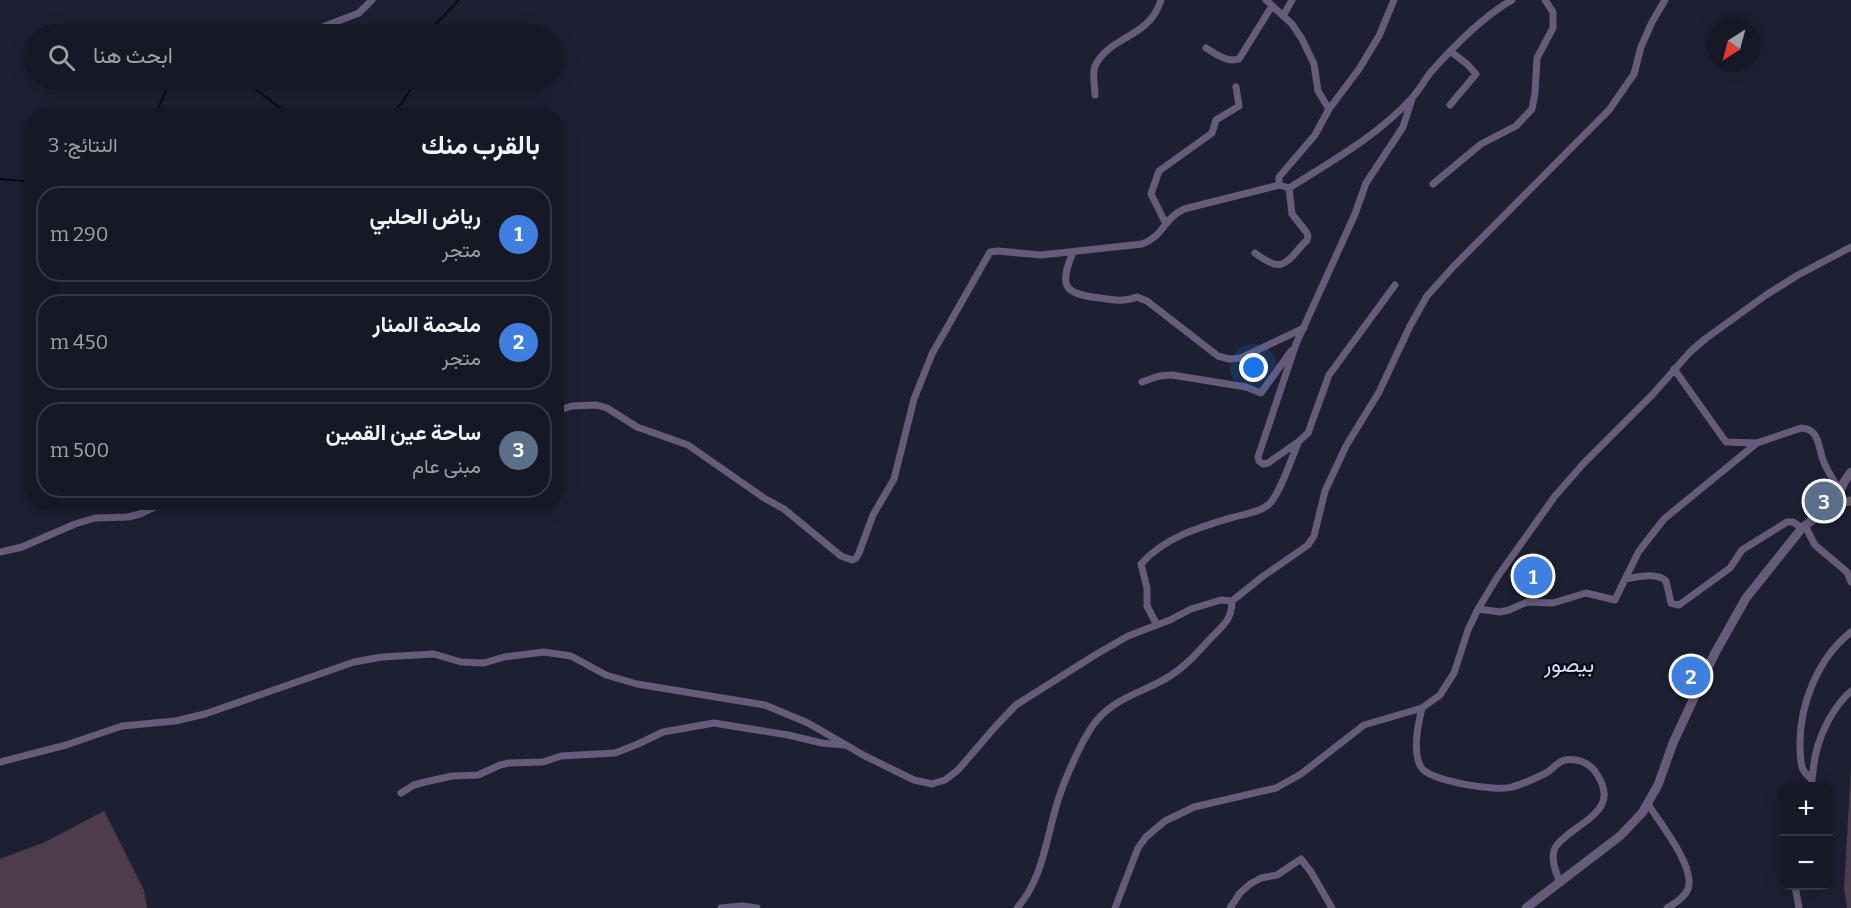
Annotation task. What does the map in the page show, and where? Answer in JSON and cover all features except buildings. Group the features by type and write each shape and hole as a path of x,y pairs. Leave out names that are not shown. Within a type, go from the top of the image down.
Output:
{"street":[{"path":"330,24 359,13 372,0"},
{"path":"1095,95 1094,68 1108,48 1132,36 1149,22 1161,0"},
{"path":"1266,0 1292,24 1310,53 1318,91 1329,109"},
{"path":"1283,16 1292,0"},
{"path":"1279,185 1278,177 1315,135 1329,109 1372,49 1394,0"},
{"path":"564,408 597,405 607,408 637,427 688,445 764,498 784,509 841,556 852,560 859,553 873,515 894,479 914,399 932,354 990,252 998,250 1041,255 1142,244 1154,238 1173,214 1184,209 1279,185 1289,188 1360,143 1412,99 1450,51 1498,8 1512,0"},
{"path":"1433,184 1481,144 1516,126 1532,109 1537,58 1553,28 1553,12 1545,0"},
{"path":"0,762 66,745 122,726 176,721 205,714 354,662 382,657 434,654 461,662 484,663 504,657 544,652 571,656 606,675 637,684 765,705 808,723 914,780 932,784 945,780 958,770 1016,705 1128,636 1204,605 1221,600 1232,601 1308,545 1314,536 1325,491 1346,446 1379,393 1410,326 1427,296 1609,110 1634,74 1641,47 1665,0"},
{"path":"1206,48 1226,60 1239,59 1272,6"},
{"path":"1450,51 1476,74 1450,105"},
{"path":"1166,224 1152,194 1159,171 1212,133 1216,120 1239,106 1236,87"},
{"path":"1395,285 1329,375 1308,433 1268,463 1263,464 1259,461 1296,344 1355,214 1366,183 1403,127 1412,99"},
{"path":"1255,253 1274,266 1281,265 1307,240 1308,236 1292,214 1289,188"},
{"path":"1115,908 1138,848 1146,837 1165,821 1194,807 1276,788 1300,774 1364,726 1422,708 1440,695 1450,681 1478,609 1503,569 1555,496 1604,441 1705,339 1753,303 1851,246"},
{"path":"1072,252 1064,275 1067,286 1076,294 1126,301 1137,297 1147,301 1218,356 1229,359 1241,358 1304,328"},
{"path":"1142,382 1159,376 1172,375 1246,387 1261,393 1296,344"},
{"path":"1674,369 1724,441 1756,443 1796,429 1810,430 1818,439 1824,462 1840,490"},
{"path":"1157,625 1147,606 1148,588 1141,564 1152,552 1178,536 1268,506 1276,494 1298,442"},
{"path":"1478,609 1488,612 1504,612 1527,602 1553,603 1586,593 1615,600 1639,551 1664,519 1756,443"},
{"path":"1835,503 1851,472"},
{"path":"1526,908 1628,829 1648,804 1658,785 1673,743 1725,632 1746,598 1804,527 1835,503 1851,501"},
{"path":"0,552 22,547 75,524 95,518 128,517 148,510"},
{"path":"1625,579 1660,576 1665,581 1671,603 1679,605 1685,603 1730,568 1742,550 1787,522 1793,522 1804,527 1815,545 1847,572 1851,582"},
{"path":"1017,908 1041,864 1057,804 1091,727 1110,707 1172,675 1191,660 1232,614 1232,601"},
{"path":"1810,782 1801,768 1800,736 1807,699 1823,664 1851,632"},
{"path":"1811,782 1815,753 1820,738 1839,704 1851,692"},
{"path":"1422,708 1416,746 1420,766 1430,775 1469,785 1502,789 1514,787 1542,775 1565,760 1583,762 1593,770 1602,787 1603,802 1599,810 1555,848 1553,857 1560,882"},
{"path":"401,793 414,785 452,776 478,775 509,763 543,762 561,756 615,753 663,732 714,723 822,743 846,745"},
{"path":"1648,804 1686,865 1689,876 1689,888 1680,899 1667,908"},
{"path":"1230,908 1240,893 1250,884 1261,878 1277,875 1301,859 1332,908"},
{"path":"1796,890 1799,908"},
{"path":"721,908 742,906 757,908"}],"shaded area":[{"path":"1851,768 1851,908 1847,908 1844,888"},
{"path":"104,811 144,890 147,908 0,908 0,859 45,842"}],"waterway":[{"path":"436,24 459,0"},
{"path":"158,108 166,90"},
{"path":"256,90 280,108"},
{"path":"397,108 410,90"},
{"path":"0,179 24,181"}],"place":[{"name":"ساحة عين القمين","path":"1824,501"},
{"name":"رياض الحلبي","path":"1533,576"},
{"name":"ملحمة المنار","path":"1691,676"}],"district":[{"name":"بيصور","path":"1569,664"}]}
